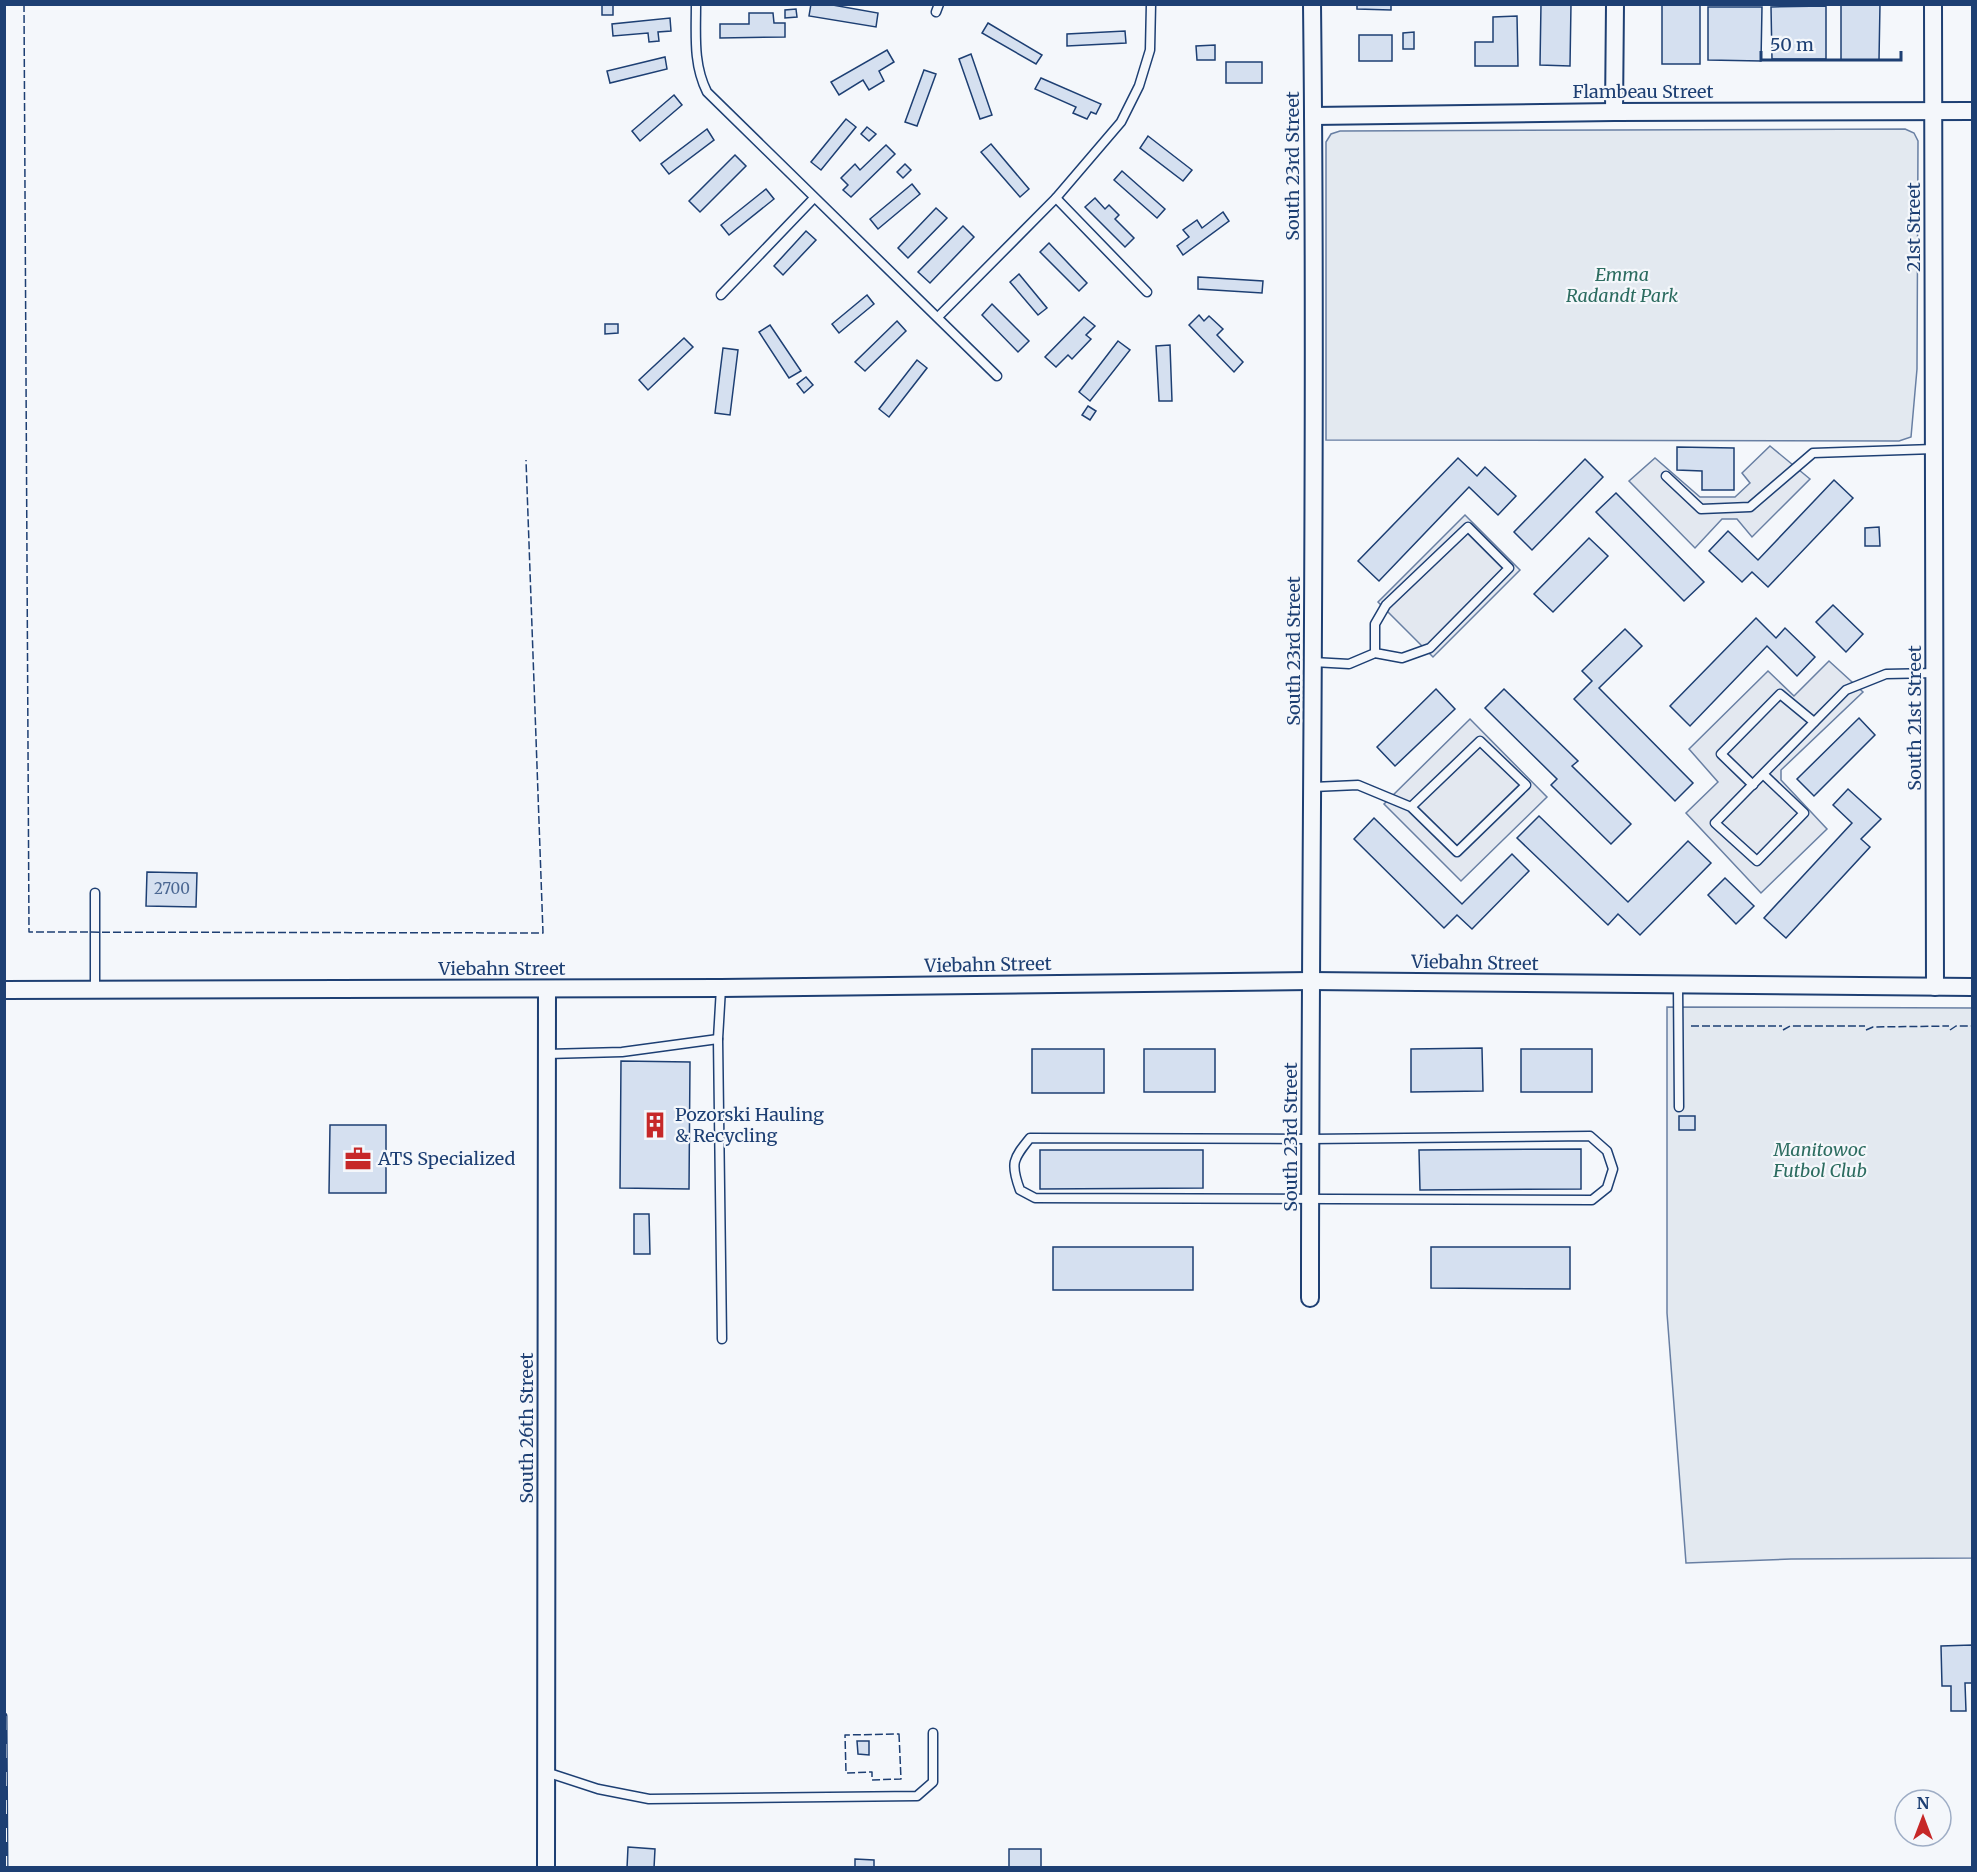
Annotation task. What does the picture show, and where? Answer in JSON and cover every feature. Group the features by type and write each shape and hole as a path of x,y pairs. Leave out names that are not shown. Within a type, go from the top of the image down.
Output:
{"street":[{"name":"South 23rd Street","path":"1310,1298 1310,981 1313,787 1312,4"},
{"path":"1614,112 1615,4"},
{"name":"21st Street","path":"1934,4 1934,450"},
{"name":"Flambeau Street","path":"1313,116 1972,111"},
{"name":"South 21st Street","path":"1934,450 1935,987"},
{"name":"Viebahn Street","path":"4,990 721,988 1310,981 1972,987"},
{"name":"South 26th Street","path":"546,1868 547,988"}],"lane":[{"path":"696,4 696,61 699,77 707,92 997,376"},
{"path":"938,317 1056,198 1121,122 1139,86 1150,50 1150,4"},
{"path":"721,295 814,198"},
{"path":"1056,198 1147,292"},
{"path":"1666,476 1701,508 1750,507 1813,453 1934,450"},
{"path":"1313,662 1348,664 1375,653 1402,658 1430,648 1509,568 1468,526 1386,605 1375,624 1375,653"},
{"path":"1763,774 1804,813 1757,861 1715,823 1753,785 1763,774 1846,690 1886,674 1935,673"},
{"path":"1753,785 1721,753 1780,694 1814,722"},
{"path":"1313,787 1358,785 1411,807 1457,852 1526,785 1480,741 1411,807"},
{"path":"95,893 95,990"},
{"path":"1678,985 1678,1107"},
{"path":"721,988 718,1039 722,1339"},
{"path":"547,1054 622,1052 718,1039"},
{"path":"1590,1136 1607,1151 1613,1169 1607,1188 1592,1200 1035,1198 1020,1190 1013,1172 1016,1155 1030,1138 1310,1139 1590,1136"},
{"path":"546,1772 598,1789 649,1799 917,1796 933,1782 933,1733"}],"green space":[{"name":"Emma Radandt Park","path":"1905,129 1914,133 1918,141 1917,369 1911,437 1899,441 1326,440 1326,142 1331,134 1340,131"},
{"name":"Manitowoc Futbol Club","path":"1667,1007 1972,1008 1972,1558 1791,1559 1686,1563 1667,1313"}],"shaded area":[{"path":"1770,446 1810,479 1752,537 1737,519 1722,519 1695,548 1629,481 1655,458 1700,497 1735,497 1750,483 1742,473"},
{"path":"1465,515 1520,570 1433,657 1378,602"},
{"path":"1829,661 1863,692 1781,770 1781,780 1827,829 1761,893 1686,813 1718,782 1689,749 1768,671 1794,696"},
{"path":"1470,719 1547,797 1461,881 1384,804"}],"building":[{"path":"811,4 827,4 878,13 876,27 809,16"},
{"path":"1357,4 1391,4 1391,10 1357,9"},
{"path":"1541,4 1571,4 1570,66 1540,65"},
{"path":"1662,4 1700,4 1700,64 1662,64"},
{"path":"1841,4 1880,4 1879,60 1841,60"},
{"path":"602,5 613,5 613,15 602,15"},
{"path":"1826,6 1826,59 1772,59 1771,7"},
{"path":"1708,7 1762,7 1761,61 1708,60"},
{"path":"796,9 797,17 785,18 785,10"},
{"path":"749,13 773,13 774,23 785,23 785,37 720,38 720,24 749,24"},
{"path":"1517,16 1518,66 1475,66 1475,42 1493,42 1493,17"},
{"path":"670,18 671,31 658,32 659,41 649,42 648,33 613,36 612,24"},
{"path":"988,23 1042,55 1036,64 982,33"},
{"path":"1125,31 1126,43 1067,46 1067,34"},
{"path":"1414,32 1414,49 1403,49 1403,33"},
{"path":"1359,35 1392,35 1392,61 1359,61"},
{"path":"1215,45 1215,60 1197,60 1196,46"},
{"path":"887,50 894,62 879,71 884,81 869,90 863,80 839,95 831,82"},
{"path":"971,54 992,115 980,119 959,59"},
{"path":"665,57 667,69 610,83 607,71"},
{"path":"1226,62 1262,62 1262,83 1226,83"},
{"path":"924,70 936,74 917,126 905,122"},
{"path":"1041,78 1101,104 1096,114 1091,112 1087,119 1073,113 1076,107 1035,89"},
{"path":"674,95 682,105 640,141 632,131"},
{"path":"846,119 856,127 821,170 811,162"},
{"path":"867,127 876,134 869,141 861,134"},
{"path":"707,129 714,140 669,174 661,164"},
{"path":"1148,136 1192,170 1183,181 1140,148"},
{"path":"991,144 1029,189 1020,197 981,152"},
{"path":"886,145 895,154 851,197 843,190 848,185 841,178 855,164 860,170"},
{"path":"735,155 746,166 700,212 689,201"},
{"path":"905,164 911,170 903,178 897,172"},
{"path":"1122,171 1165,209 1157,218 1114,180"},
{"path":"912,184 920,194 878,229 870,219"},
{"path":"766,189 774,199 729,235 721,225"},
{"path":"1095,198 1105,209 1109,205 1119,215 1115,219 1134,238 1125,247 1085,207"},
{"path":"936,208 947,218 908,258 898,248"},
{"path":"1223,212 1229,221 1183,255 1177,246 1189,237 1183,230 1197,220 1202,228"},
{"path":"963,226 974,237 930,283 918,272"},
{"path":"806,231 816,240 783,275 774,266"},
{"path":"1049,243 1087,283 1079,291 1040,252"},
{"path":"1019,274 1047,308 1038,315 1010,282"},
{"path":"1198,277 1263,281 1262,293 1198,289"},
{"path":"867,295 874,304 839,333 832,324"},
{"path":"992,304 1029,341 1018,352 982,315"},
{"path":"1199,315 1204,321 1209,316 1223,329 1217,335 1243,362 1234,372 1189,325"},
{"path":"1084,317 1095,326 1086,335 1091,339 1072,359 1068,355 1056,367 1045,357"},
{"path":"897,321 906,331 865,371 855,362"},
{"path":"605,324 618,324 618,333 605,334"},
{"path":"770,325 801,371 789,378 759,332"},
{"path":"684,338 693,347 648,390 639,380"},
{"path":"1118,341 1130,350 1090,401 1079,392"},
{"path":"1170,345 1172,401 1159,401 1156,346"},
{"path":"723,348 738,350 730,415 715,413"},
{"path":"917,360 927,368 889,417 879,409"},
{"path":"806,377 813,385 804,393 797,384"},
{"path":"1088,406 1096,411 1090,420 1082,415"},
{"path":"1677,447 1734,448 1734,490 1702,490 1702,471 1677,470"},
{"path":"1458,458 1477,476 1485,467 1516,496 1498,515 1469,487 1379,581 1358,561"},
{"path":"1585,459 1603,477 1532,550 1514,532"},
{"path":"1834,480 1853,498 1768,587 1752,572 1742,582 1709,551 1728,531 1758,560"},
{"path":"1616,493 1704,582 1684,601 1596,512"},
{"path":"1879,527 1880,546 1865,546 1865,528"},
{"path":"1589,538 1608,556 1553,612 1534,594"},
{"path":"1833,605 1863,634 1846,652 1816,622"},
{"path":"1756,618 1776,638 1785,628 1815,657 1797,676 1767,646 1690,726 1670,706"},
{"path":"1625,629 1642,646 1599,688 1693,783 1675,801 1574,699 1592,681 1582,671"},
{"path":"1436,689 1455,709 1395,766 1377,747"},
{"path":"1504,689 1578,761 1572,766 1631,824 1611,844 1551,785 1557,779 1485,708"},
{"path":"1859,718 1875,735 1814,796 1797,779"},
{"path":"1848,789 1881,819 1861,839 1870,847 1786,938 1764,918 1852,823 1833,805"},
{"path":"1539,816 1628,902 1688,841 1711,863 1640,935 1618,914 1608,925 1517,838"},
{"path":"1374,818 1462,904 1512,854 1529,871 1472,929 1457,915 1444,928 1354,839"},
{"path":"147,872 197,873 196,907 146,906"},
{"path":"1725,878 1754,906 1736,924 1708,895"},
{"path":"1482,1048 1483,1091 1411,1092 1411,1049"},
{"path":"1032,1049 1104,1049 1104,1093 1032,1093"},
{"path":"1144,1049 1215,1049 1215,1092 1144,1092"},
{"path":"1521,1049 1592,1049 1592,1092 1521,1092"},
{"name":"Pozorski Hauling & Recycling","path":"621,1061 690,1062 689,1189 620,1188"},
{"path":"1679,1116 1695,1116 1695,1130 1679,1130"},
{"name":"ATS Specialized","path":"330,1125 386,1125 386,1193 329,1193"},
{"path":"1581,1149 1581,1189 1420,1190 1419,1150"},
{"path":"1040,1150 1203,1150 1203,1188 1040,1189"},
{"path":"634,1214 649,1214 650,1254 634,1254"},
{"path":"1053,1247 1193,1247 1193,1290 1053,1290"},
{"path":"1431,1247 1570,1247 1570,1289 1431,1288"},
{"path":"1972,1645 1972,1683 1965,1683 1966,1711 1951,1711 1951,1686 1942,1686 1941,1646"},
{"path":"857,1741 869,1741 869,1755 858,1754"},
{"path":"628,1847 655,1849 654,1868 627,1868"},
{"path":"1009,1849 1041,1849 1041,1868 1009,1868"},
{"path":"855,1859 874,1860 874,1868 855,1868"}],"railway":[{"path":"4,1716 5,1868"}],"fence":[{"path":"24,4 29,932 543,933 526,460"},
{"path":"1691,1026 1782,1026"},
{"path":"1783,1030 1790,1026 1865,1026"},
{"path":"1866,1030 1873,1027 1949,1026"},
{"path":"1950,1030 1956,1026 1972,1026"},
{"path":"899,1734 901,1779 872,1780 872,1772 846,1773 845,1735 899,1734"}],"place":[{"name":"Pozorski Hauling & Recycling","path":"655,1125"},
{"name":"ATS Specialized","path":"358,1159"}]}
